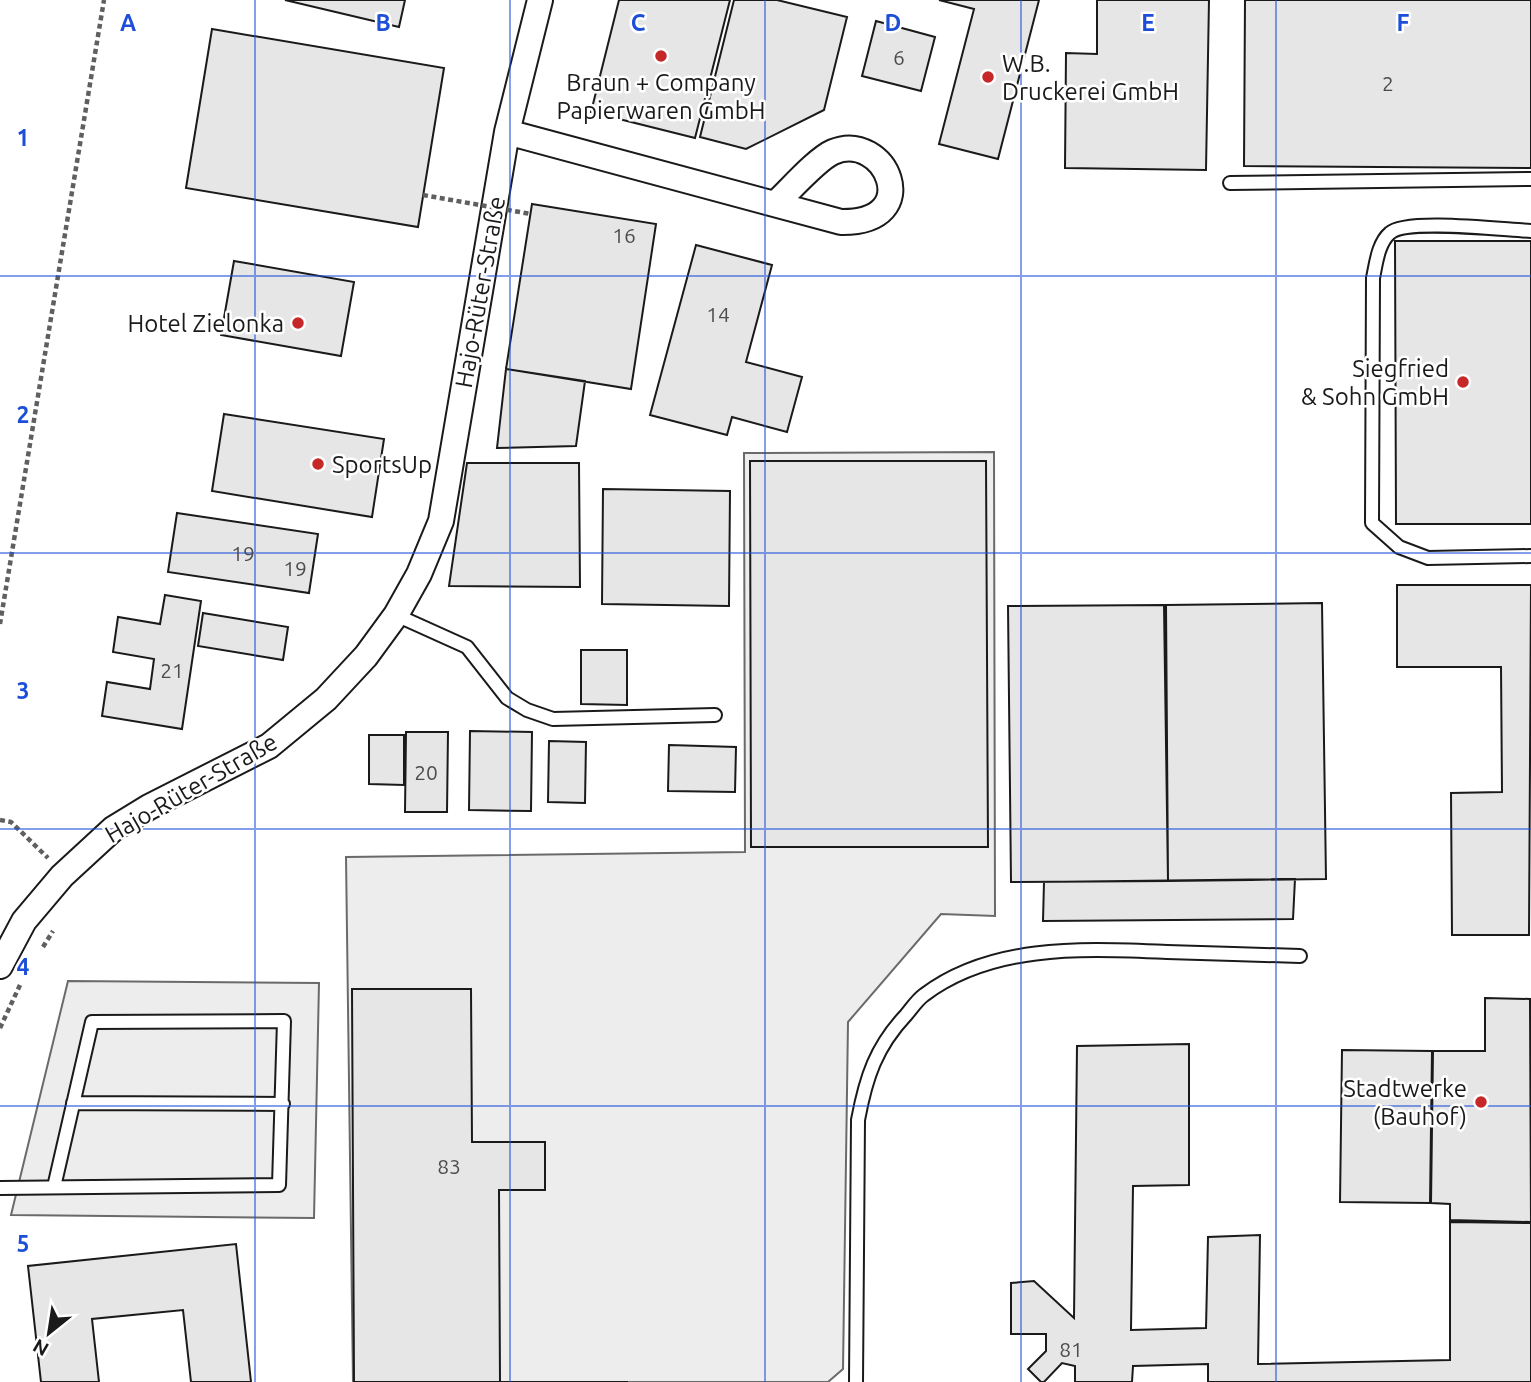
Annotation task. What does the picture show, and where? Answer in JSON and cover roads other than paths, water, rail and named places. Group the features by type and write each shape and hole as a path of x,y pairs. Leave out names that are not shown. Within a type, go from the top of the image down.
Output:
{"street":[{"name":"Hajo-Rüter-Straße","path":"0,966 24,921 62,876 113,829 149,807 269,746 326,699 366,656 396,615 419,574 441,522 507,132 540,0"},
{"path":"507,132 776,203"}],"lane":[{"path":"1230,183 1531,179"},
{"path":"1531,232 1428,225 1401,226 1390,232 1381,244 1373,278 1371,523 1399,547 1428,558 1531,556"},
{"path":"396,615 467,647 507,698 553,719 715,715"},
{"path":"856,1382 858,1119 864,1086 878,1050 923,996 954,978 988,964 1040,953 1087,949 1300,956"},
{"path":"0,1188 54,1188 279,1185 284,1021 92,1022 54,1188"},
{"path":"73,1103 283,1104"}],"place":[{"name":"Braun + Company Papierwaren GmbH","path":"661,56"},
{"name":"W.B. Druckerei GmbH","path":"988,77"},
{"name":"Hotel Zielonka","path":"298,323"},
{"name":"Siegfried & Sohn GmbH","path":"1463,382"},
{"name":"SportsUp","path":"318,464"},
{"name":"Stadtwerke (Bauhof)","path":"1481,1102"}]}
